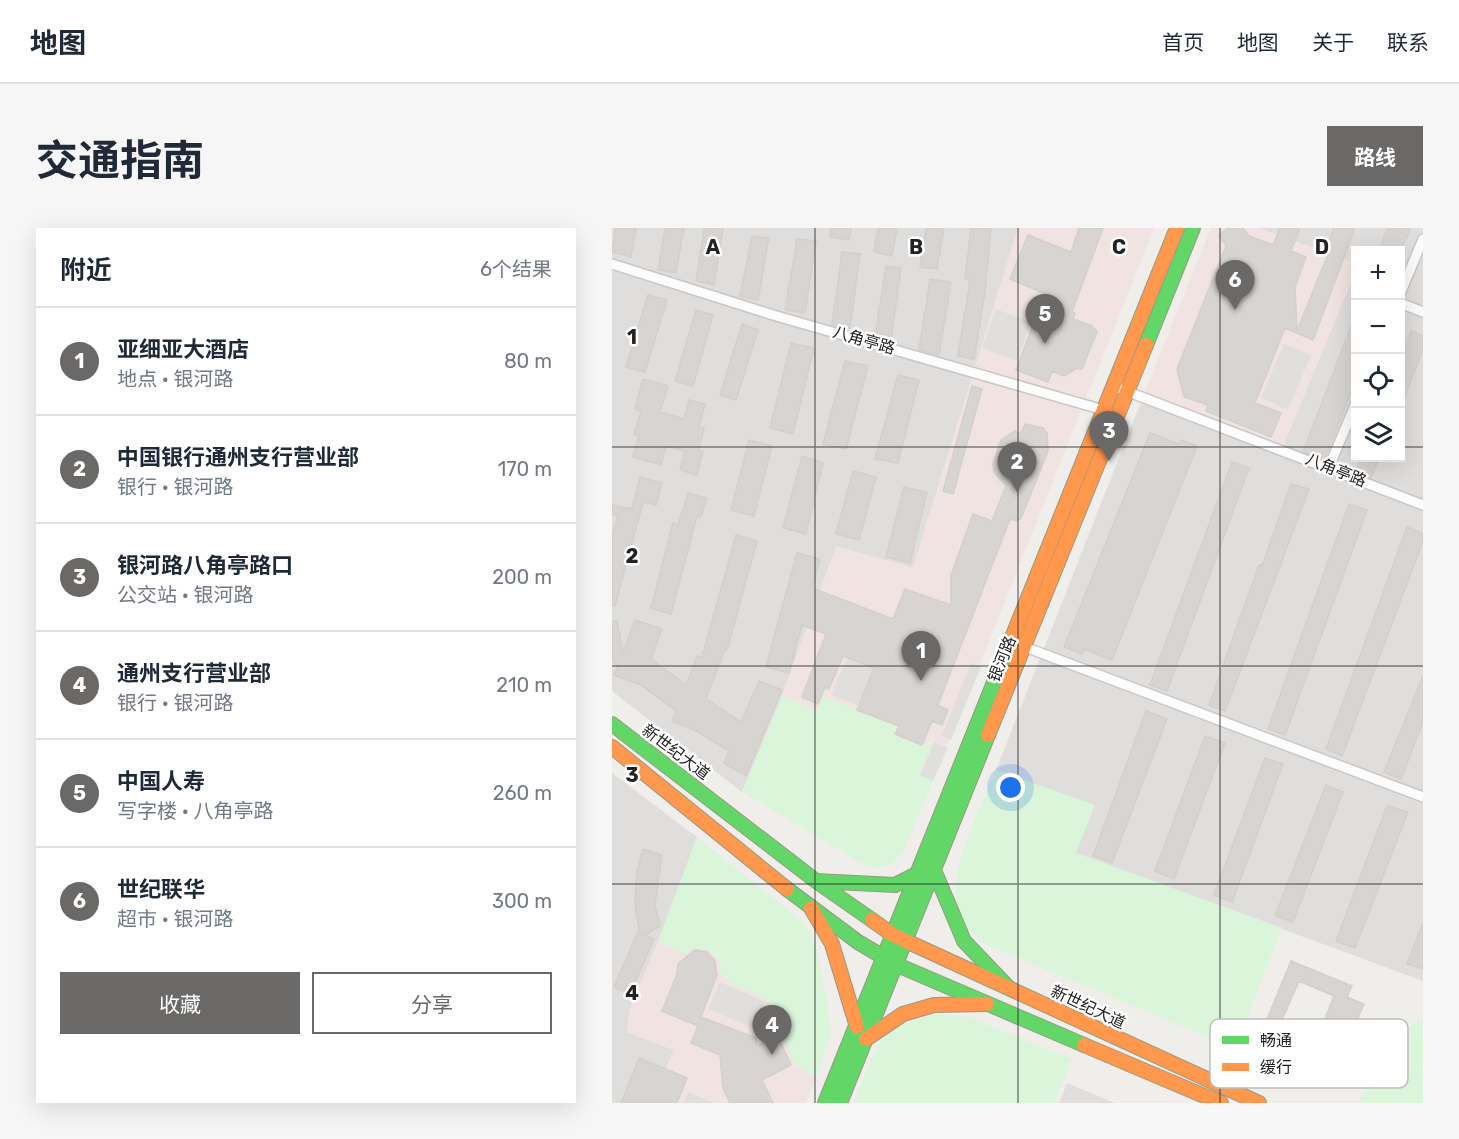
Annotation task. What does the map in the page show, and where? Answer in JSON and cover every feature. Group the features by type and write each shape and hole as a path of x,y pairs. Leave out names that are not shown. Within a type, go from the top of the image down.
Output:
{"main road":[{"name":"银河路","path":"899,938 917,874 1110,412 1177,228"},
{"name":"银河路","path":"1119,389 1193,228"},
{"name":"银河路","path":"825,1103 857,1027 933,870 1025,647 1110,412"},
{"name":"新世纪大道","path":"612,724 816,881 899,938 1210,1081"},
{"name":"新世纪大道","path":"612,747 811,908 889,961 1221,1103"},
{"path":"933,870 964,940 1011,990"},
{"path":"816,881 895,885 917,874"},
{"path":"811,908 832,944 857,1027"},
{"name":"银河路","path":"840,1103 866,1039 889,961"},
{"path":"866,1039 903,1014 934,1005 992,1004"},
{"name":"新世纪大道","path":"1226,1088 1259,1103"}],"street":[{"path":"1405,284 1423,238"},
{"name":"八角亭路","path":"612,264 773,315 1110,412"},
{"path":"1405,305 1423,312"},
{"name":"八角亭路","path":"1119,389 1329,467 1423,505"},
{"path":"1329,467 1354,408"},
{"path":"1025,647 1423,797"}],"shaded area":[{"path":"612,228 1018,228 913,568 836,547 782,696 742,792 612,691"},
{"path":"1018,228 1154,228 933,781 933,742 922,745 824,696 817,711 782,696 836,546 913,568"},
{"path":"1211,228 1258,228 1351,262 1351,282 1282,449 1143,397"},
{"path":"1258,228 1423,228 1423,981 1076,853 996,770 1143,397 1282,449 1351,282 1351,462 1405,462 1405,246 1351,246 1351,262"},
{"path":"996,309 1031,322 1017,361 982,348"},
{"path":"1284,344 1311,355 1288,410 1261,398"},
{"path":"847,658 874,668 859,706 831,695"},
{"path":"971,663 981,667 951,740 942,736"},
{"path":"934,742 948,748 933,781 920,775"},
{"path":"612,773 697,837 669,914 630,1009 627,1032 674,1050 651,1103 612,1103"},
{"path":"658,941 683,954 695,948 708,949 719,960 732,983 764,998 774,1008 795,1065 816,1077 806,1103 651,1103 674,1050 627,1032 630,1009"},
{"path":"720,982 765,1002 753,1028 708,1009"},
{"path":"1067,1083 1105,1099 1115,1103 1059,1103"},
{"path":"689,1092 714,1103 684,1103"}],"green space":[{"path":"782,696 816,711 823,696 899,726 896,734 922,745 934,742 920,774 933,781 903,852 892,864 875,869 858,861 742,792"},
{"path":"996,770 1095,805 1076,853 1282,928 1246,1019 1210,1019 1210,1038 986,945 964,925 957,905 956,887 959,866"},
{"path":"697,837 805,924 816,948 828,1006 830,1036 816,1077 795,1065 774,1008 764,998 732,983 721,975 719,960 708,949 695,948 683,954 658,941"},
{"path":"938,1014 969,1017 1072,1059 1054,1103 854,1103 874,1055 889,1034 917,1019"},
{"path":"1423,1021 1423,1103 1359,1103 1366,1088 1408,1088 1408,1033 1412,1024"}],"building":[{"path":"616,228 636,228 631,257 612,252"},
{"path":"665,228 684,228 676,273 658,270"},
{"path":"704,228 723,228 714,285 696,281"},
{"path":"831,228 851,228 849,240 830,237"},
{"path":"878,228 897,228 892,256 874,252"},
{"path":"926,228 944,228 937,269 920,267"},
{"path":"971,228 991,228 985,292 974,359 958,356 970,280 965,279"},
{"path":"1079,228 1103,228 1072,312 1075,313 1073,319 1092,326 1097,332 1082,369 1077,368 1064,376 1052,371 1048,382 1016,370 1045,294 1010,279 1028,235 1071,252"},
{"path":"1228,228 1243,228 1249,236 1273,245 1280,228 1300,228 1291,251 1306,257 1295,287 1297,331 1330,249 1326,247 1334,228 1355,228 1313,340 1285,328 1255,403 1281,413 1271,437 1206,411 1208,405 1184,397 1177,369 1226,246 1219,235"},
{"path":"1388,228 1411,228 1403,246 1381,246"},
{"path":"752,236 769,238 758,300 740,296"},
{"path":"797,239 816,241 805,313 785,310"},
{"path":"842,252 860,254 850,328 832,325"},
{"path":"886,266 901,268 891,340 875,337"},
{"path":"930,279 951,282 939,355 919,350"},
{"path":"648,295 667,300 645,372 626,367"},
{"path":"696,310 713,315 693,386 675,381"},
{"path":"742,324 758,330 736,400 720,395"},
{"path":"1351,326 1351,392 1324,460 1303,452"},
{"path":"1411,331 1423,336 1423,350 1405,395 1405,354 1405,346"},
{"path":"791,343 814,348 793,434 770,428"},
{"path":"845,361 868,366 846,449 823,444"},
{"path":"898,375 919,380 898,463 875,459"},
{"path":"643,379 668,386 660,412 684,419 689,400 705,404 699,427 704,428 699,450 703,451 697,475 680,470 685,451 666,446 661,465 633,457 639,436 634,435 641,411 635,409"},
{"path":"972,386 982,389 953,494 943,491"},
{"path":"1025,424 1043,428 1047,433 1048,451 1021,518 1016,521 1010,519 938,705 948,710 942,725 932,721 922,745 895,734 899,726 857,710 874,668 843,656 829,689 825,687 818,704 802,697 826,634 802,625 789,673 766,667 797,553 820,559 812,588 893,619 905,589 951,605 951,575 973,514 992,521 1006,486 994,472 993,465 1001,440 1015,431 1020,434"},
{"path":"1150,433 1179,444 1181,440 1197,446 1112,660 1084,649 1082,654 1064,647"},
{"path":"749,440 772,446 754,516 731,510"},
{"path":"802,456 823,463 806,534 783,528"},
{"path":"1232,462 1249,468 1167,691 1150,685"},
{"path":"1359,462 1377,462 1371,478 1355,472"},
{"path":"853,471 876,477 859,540 836,534"},
{"path":"640,477 662,483 656,505 643,502 615,606 612,606 612,536 618,515 612,514 612,505 632,509"},
{"path":"1291,484 1309,489 1225,711 1209,705 1259,565 1262,566"},
{"path":"904,487 927,492 910,563 886,557"},
{"path":"688,493 707,498 701,517 697,516 671,614 651,608 673,523 678,525"},
{"path":"1349,504 1367,510 1285,735 1268,729"},
{"path":"1407,527 1423,533 1423,541 1342,756 1326,749"},
{"path":"736,535 757,541 727,650 725,649 706,699 741,722 759,681 782,690 746,776 724,763 729,751 695,730 672,721 676,711 641,685 614,675 618,666 612,661 612,622 617,621 623,653 635,620 662,629 651,659 686,685 697,656 702,657"},
{"path":"1423,676 1423,722 1401,779 1384,772"},
{"path":"1146,711 1167,719 1112,863 1093,856"},
{"path":"1205,736 1225,743 1174,879 1155,871"},
{"path":"1265,758 1283,764 1232,902 1214,895"},
{"path":"1326,785 1343,792 1293,922 1275,916"},
{"path":"1387,806 1408,812 1355,948 1336,941"},
{"path":"643,849 662,855 655,904 660,926 645,935 654,939 630,994 614,987 639,929 635,905 637,871"},
{"path":"1423,925 1423,969 1407,964"},
{"path":"695,950 707,952 715,961 717,975 701,1017 756,1038 757,1045 778,1037 791,1065 762,1080 773,1103 730,1103 723,1088 720,1055 691,1043 698,1026 662,1011 677,974 678,964"},
{"path":"1291,961 1352,986 1347,997 1364,1004 1358,1018 1361,1019 1325,1019 1334,996 1299,981 1282,1019 1267,1019"},
{"path":"639,1058 687,1078 677,1103 621,1103"}],"traffic: fast":[{"path":"1146,345 1193,228"},
{"path":"825,1103 1005,655"},
{"path":"612,724 816,881 872,920"},
{"path":"840,1103 988,735"},
{"path":"934,870 964,941 1007,986"},
{"path":"816,881 895,885 917,874"},
{"path":"787,889 858,942 895,964 1084,1045"}],"traffic: slow":[{"path":"1005,655 1177,228"},
{"path":"988,735 1146,345"},
{"path":"612,747 787,889"},
{"path":"811,908 832,944 857,1027"},
{"path":"872,920 893,935 1210,1081"},
{"path":"866,1039 903,1014 934,1005 987,1004"},
{"path":"1084,1045 1221,1103"},
{"path":"1226,1088 1259,1103"}],"place":[{"name":"世纪联华","path":"1235,310"},
{"name":"中国人寿","path":"1045,344"},
{"name":"银河路八角亭路口","path":"1109,461"},
{"name":"中国银行通州支行营业部","path":"1017,492"},
{"name":"亚细亚大酒店","path":"921,681"},
{"name":"通州支行营业部","path":"772,1055"}]}
